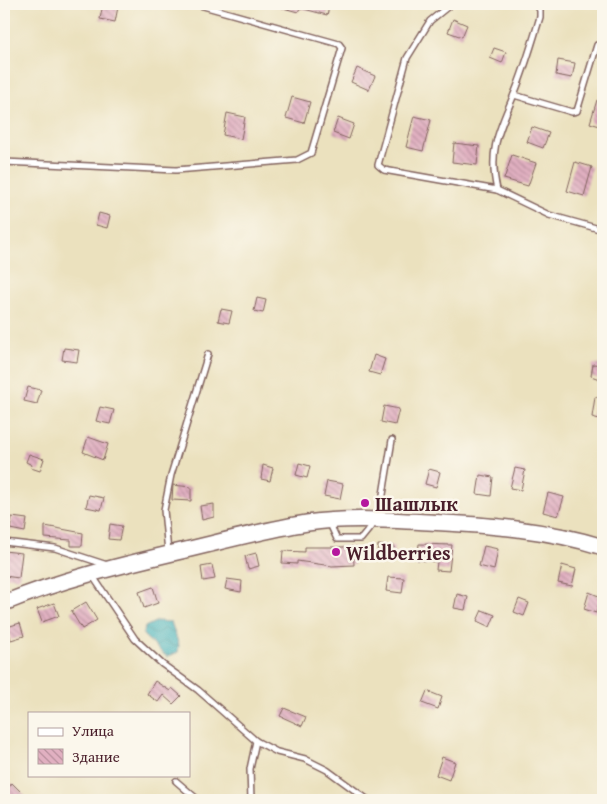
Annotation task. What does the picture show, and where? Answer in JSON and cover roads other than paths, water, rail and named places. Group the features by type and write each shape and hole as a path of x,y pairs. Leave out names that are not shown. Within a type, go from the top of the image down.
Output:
{"main road":[{"path":"4,604 44,587 90,572 280,528 329,521 378,519 478,525 539,532 603,547"}],"lane":[{"path":"4,162 176,170 297,160 311,153 342,48 339,44 196,4"},
{"path":"452,4 430,21 407,58 378,165 384,170 497,190 549,215 603,230"},
{"path":"497,190 494,175 494,146 514,95 540,17 540,10 536,4"},
{"path":"514,95 574,112 578,108 596,45"},
{"path":"168,554 164,510 171,475 208,354"},
{"path":"378,519 392,440"},
{"path":"4,542 55,548 112,567"},
{"path":"90,572 109,603 135,639 162,664 198,690 256,741 276,752 305,759 327,770 368,800"},
{"path":"251,800 250,769 256,741"},
{"path":"176,781 198,800"}],"water":[{"path":"157,621 171,622 179,645 178,652 167,657 143,635 145,627"}],"place":[{"name":"Шашлык","path":"365,503"},
{"name":"Wildberries","path":"336,552"}]}
